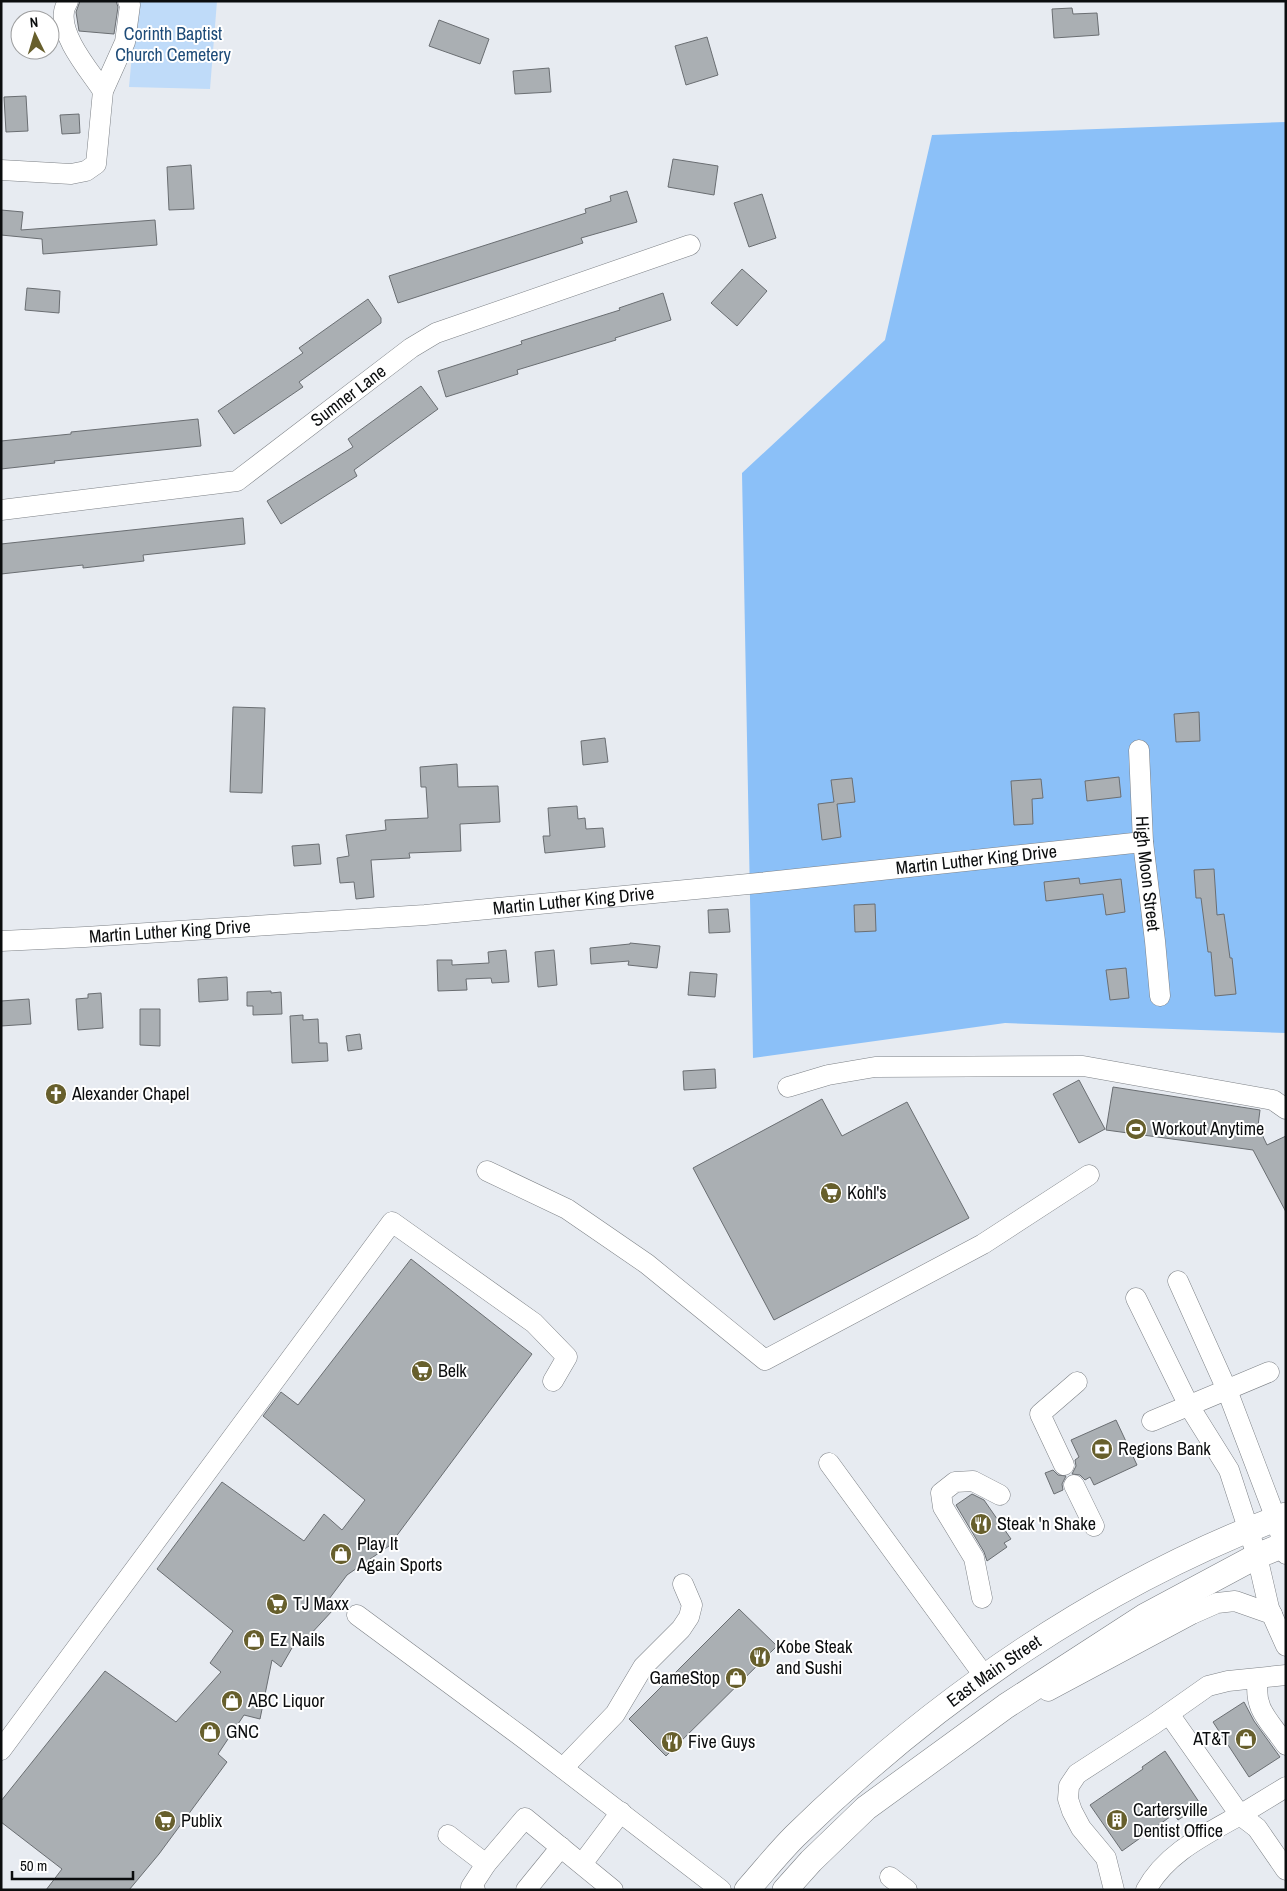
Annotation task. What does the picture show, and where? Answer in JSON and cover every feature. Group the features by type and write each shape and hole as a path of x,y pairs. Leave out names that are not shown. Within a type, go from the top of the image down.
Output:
{"main road":[{"name":"East Main Street","path":"747,1890 794,1838 844,1790 934,1714 1030,1645 1128,1587 1183,1558 1281,1517"},
{"name":"East Main Street","path":"785,1890 811,1861 866,1808 1006,1706 1145,1616 1257,1556 1285,1547"}],"street":[{"path":"68,1 64,12 64,25 69,40 103,91"},
{"path":"1,170 71,174 86,172 96,164 103,91 125,42 130,5 128,1"},
{"name":"Sumner Lane","path":"1,510 237,481 411,348 436,333 690,244"},
{"name":"High Moon Street","path":"1139,750 1143,842 1160,996"},
{"name":"Martin Luther King Drive","path":"1,941 425,915 769,882 1143,842"},
{"path":"788,1087 828,1075 875,1067 1083,1066 1273,1100 1286,1109"},
{"path":"487,1171 567,1209 647,1264 765,1360 983,1244 1089,1175"},
{"path":"1,1750 392,1222 534,1323 567,1357 553,1381"},
{"path":"1178,1281 1281,1517 1285,1547"},
{"path":"1136,1298 1188,1406 1229,1470 1249,1529 1272,1614 1286,1646"},
{"path":"1152,1421 1268,1372"},
{"path":"1064,1464 1040,1414 1077,1382"},
{"path":"829,1463 985,1677"},
{"path":"982,1598 974,1558 942,1508 941,1493 955,1482 973,1481 1000,1495"},
{"path":"1074,1485 1094,1526"},
{"path":"563,1768 615,1714 643,1667 681,1629 689,1617 692,1605 690,1596 683,1584"},
{"path":"1006,1706 1011,1711 1184,1618 1217,1603 1235,1601 1272,1614"},
{"path":"356,1615 526,1740 721,1890"},
{"path":"1114,1890 1106,1858 1072,1812 1068,1798 1069,1786 1077,1774 1208,1686 1228,1681 1286,1675"},
{"path":"1258,1679 1256,1692 1264,1716 1286,1745"},
{"path":"1169,1714 1240,1815 1278,1842 1286,1870"},
{"path":"1146,1890 1159,1871 1174,1855 1286,1787"},
{"path":"582,1864 621,1812"},
{"path":"475,1890 471,1887 486,1864 525,1818 613,1890"},
{"path":"448,1835 486,1864"},
{"path":"526,1890 561,1847"},
{"path":"890,1877 907,1890"}],"green space":[{"name":"Corinth Baptist Church Cemetery","path":"137,1 217,1 210,89 129,87"}],"shaded area":[{"path":"1286,122 1286,1033 1005,1023 753,1058 742,473 885,340 932,135"}],"building":[{"path":"80,1 116,1 118,7 114,34 79,31 76,12"},
{"path":"1072,8 1073,14 1097,13 1099,35 1054,38 1052,9"},
{"path":"439,20 489,39 480,64 429,46"},
{"path":"707,37 718,75 686,85 675,46"},
{"path":"549,68 551,92 515,94 513,71"},
{"path":"26,96 28,131 6,132 4,97"},
{"path":"79,114 80,133 62,134 60,115"},
{"path":"673,159 718,166 714,195 668,187"},
{"path":"191,165 194,209 169,210 167,167"},
{"path":"627,191 637,222 581,238 583,243 398,303 389,276 586,213 585,209 611,201 610,196"},
{"path":"762,194 776,238 749,247 734,203"},
{"path":"1,210 23,212 21,230 155,220 157,245 43,254 42,239 1,235"},
{"path":"742,269 767,291 737,326 711,303"},
{"path":"27,288 60,291 59,313 25,310"},
{"path":"663,293 671,320 615,338 616,340 517,370 518,374 446,397 438,371 522,344 521,341 620,310 619,308"},
{"path":"368,299 381,318 381,323 299,382 303,387 234,434 218,411 303,353 299,348"},
{"path":"421,386 438,409 354,470 357,476 281,524 267,501 353,447 348,439"},
{"path":"198,419 201,446 54,461 55,463 1,469 1,441"},
{"path":"243,518 245,544 143,555 144,561 83,568 83,565 1,574 1,544"},
{"path":"233,707 265,708 262,793 230,792"},
{"path":"1199,712 1200,741 1176,742 1174,714"},
{"path":"605,738 608,762 583,765 581,741"},
{"path":"457,764 458,787 498,786 500,822 460,824 461,851 409,853 410,858 371,860 374,897 356,899 354,882 340,883 337,858 349,856 346,835 386,830 385,820 428,818 426,787 421,787 420,767"},
{"path":"1119,777 1121,797 1087,801 1085,781"},
{"path":"852,778 855,802 837,804 841,837 822,840 818,804 834,802 831,780"},
{"path":"1041,779 1043,798 1032,799 1033,824 1014,825 1011,781"},
{"path":"577,806 578,819 585,818 586,829 603,828 605,847 545,853 543,836 550,836 548,808"},
{"path":"319,844 321,864 294,866 292,846"},
{"path":"1214,869 1217,915 1224,914 1236,994 1215,996 1211,952 1208,952 1201,898 1196,898 1194,870"},
{"path":"1079,878 1080,884 1121,879 1125,912 1106,915 1103,894 1046,901 1044,882"},
{"path":"875,904 876,931 855,932 854,905"},
{"path":"728,909 730,932 709,933 708,910"},
{"path":"630,943 660,946 657,968 628,965 629,961 591,964 590,948"},
{"path":"506,950 509,982 492,983 491,978 466,979 467,990 438,991 437,960 452,960 452,965 489,963 488,952"},
{"path":"554,950 557,985 538,987 535,952"},
{"path":"1126,968 1129,998 1110,1000 1106,970"},
{"path":"690,972 717,974 715,997 688,995"},
{"path":"227,977 228,1000 199,1002 198,979"},
{"path":"271,991 271,993 281,992 282,1014 253,1015 253,1006 247,1006 247,992"},
{"path":"101,993 103,1028 78,1030 76,999 88,998 88,994"},
{"path":"29,999 31,1024 1,1026 1,1001"},
{"path":"140,1009 160,1009 160,1046 140,1045"},
{"path":"303,1015 303,1020 318,1019 319,1043 327,1043 328,1061 292,1063 290,1016"},
{"path":"360,1034 362,1049 348,1051 346,1036"},
{"path":"715,1069 716,1088 684,1090 683,1071"},
{"path":"1079,1080 1105,1129 1079,1143 1053,1094"},
{"path":"1113,1087 1260,1110 1258,1126 1267,1145 1286,1136 1286,1212 1253,1150 1106,1130"},
{"name":"Kohl's","path":"822,1099 842,1136 907,1102 969,1218 774,1320 693,1168"},
{"path":"411,1259 532,1354 389,1546 347,1575 326,1603 333,1610 308,1637 300,1634 281,1667 272,1660 260,1719 244,1715 218,1754 227,1762 159,1854 129,1890 46,1890 62,1869 1,1822 1,1801 105,1671 176,1722 221,1672 210,1663 233,1631 157,1569 222,1482 304,1541 324,1514 342,1530 365,1500 263,1416 281,1392 298,1405"},
{"name":"Regions Bank","path":"1116,1420 1137,1465 1094,1485 1090,1477 1085,1480 1080,1475 1072,1474 1076,1466 1075,1460 1079,1457 1071,1440"},
{"path":"1053,1470 1058,1475 1066,1476 1062,1484 1063,1490 1054,1494 1045,1473"},
{"name":"Steak 'n Shake","path":"972,1494 984,1500 1011,1539 1004,1543 1007,1547 987,1561 984,1552 956,1505"},
{"path":"739,1609 777,1646 666,1756 629,1719"},
{"name":"AT&T","path":"1244,1702 1254,1721 1280,1757 1249,1777 1213,1722"},
{"path":"1165,1751 1201,1805 1178,1820 1174,1814 1122,1851 1090,1805 1143,1769 1142,1767"}],"place":[{"name":"Alexander Chapel","path":"56,1094"},
{"name":"Workout Anytime","path":"1136,1129"},
{"name":"Kohl's","path":"831,1193"},
{"name":"Belk","path":"422,1371"},
{"name":"Regions Bank","path":"1102,1449"},
{"name":"Steak 'n Shake","path":"981,1524"},
{"name":"Play It Again Sports","path":"341,1554"},
{"name":"TJ Maxx","path":"277,1604"},
{"name":"Ez Nails","path":"254,1640"},
{"name":"Kobe Steak and Sushi","path":"760,1657"},
{"name":"GameStop","path":"736,1678"},
{"name":"ABC Liquor","path":"232,1701"},
{"name":"GNC","path":"210,1732"},
{"name":"AT&T","path":"1246,1739"},
{"name":"Five Guys","path":"672,1742"},
{"name":"Cartersville Dentist Office","path":"1117,1820"},
{"name":"Publix","path":"165,1821"}]}
